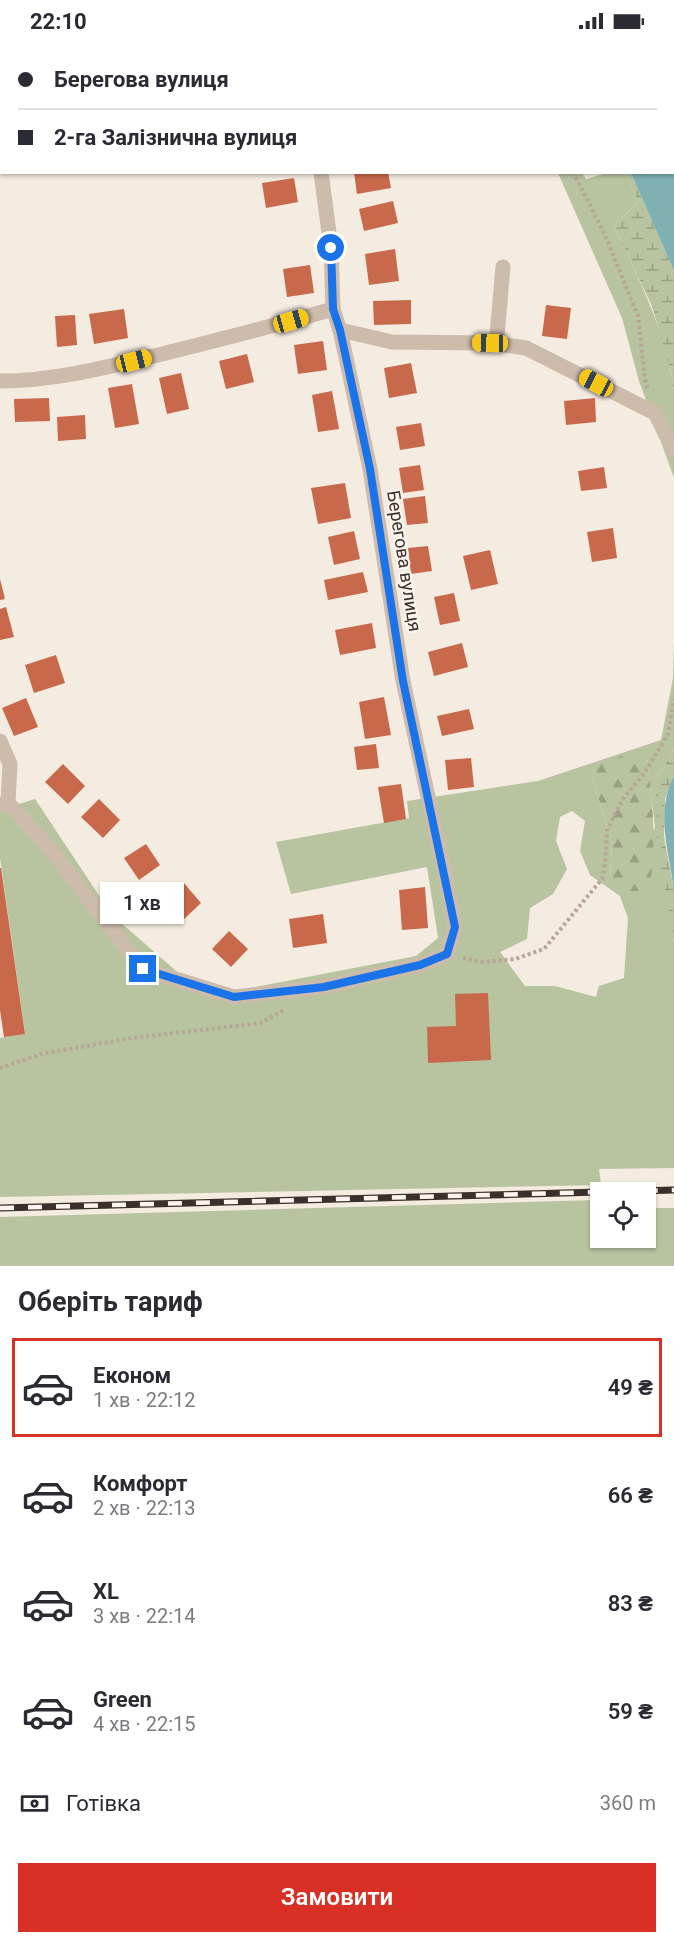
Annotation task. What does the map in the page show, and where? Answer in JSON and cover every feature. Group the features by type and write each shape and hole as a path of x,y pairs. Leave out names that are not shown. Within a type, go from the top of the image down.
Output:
{"street":[{"name":"Берегова вулиця","path":"321,174 331,248 333,309 340,330 370,469 403,681 455,927 447,954"},
{"path":"490,343 497,336 503,267"},
{"path":"0,381 26,381 111,366 249,333 333,309"},
{"path":"340,330 392,342 490,343 526,348 655,413 674,451"},
{"path":"0,741 10,764 4,804 46,844 143,969 234,997 324,987 420,965 447,954"}],"path":[{"path":"574,174 605,235 638,316 645,379 655,413"},
{"path":"447,954 482,962 515,959 544,950 602,879 606,864 607,830 622,800 642,776 668,735 674,699"},
{"path":"0,1068 41,1054 132,1038 261,1023 288,1008"}],"green space":[{"path":"558,174 583,174 586,179 604,174 626,174 638,202 614,226 650,306 670,368 674,390 674,478 639,381 622,318"},
{"path":"626,174 631,174 674,271 674,393 671,372 652,306 614,226 638,202"},
{"path":"674,641 674,750 656,780 674,944 674,1168 599,1169 601,1182 590,1182 590,1185 0,1197 0,1038 25,1033 0,858 0,810 35,799 112,915 183,977 234,991 416,956 438,938 427,867 291,894 276,842 409,818 407,801 538,781 661,740 673,678","holes":["647,759 655,828 610,878 612,843 593,780 595,767","572,811 585,821 580,851 590,875 620,896 628,918 624,978 599,986 596,997 555,986 525,986 500,952 527,939 530,908 553,894 567,869 556,841 560,817"]},
{"path":"674,750 674,776 665,799 664,837 674,890 674,944 657,850 656,780"},
{"path":"621,756 647,759 653,825 653,858 649,891 623,891 610,878 612,843 593,780 595,766"},
{"path":"590,1200 590,1248 656,1248 656,1208 674,1208 674,1266 0,1266 0,1217"}],"water":[{"path":"631,174 674,174 674,271"},
{"path":"674,776 674,890 664,818 668,790"}],"building":[{"path":"354,174 388,174 391,188 357,194"},
{"path":"294,178 298,202 266,208 262,183"},
{"path":"393,201 398,223 364,231 359,209"},
{"path":"395,249 399,281 369,285 365,254"},
{"path":"310,265 314,293 287,297 283,269"},
{"path":"411,300 411,324 374,325 373,301"},
{"path":"546,305 571,308 567,339 542,336"},
{"path":"124,309 128,338 94,344 89,314"},
{"path":"75,315 77,345 57,347 55,316"},
{"path":"323,341 327,370 298,374 294,345"},
{"path":"247,354 254,382 226,389 219,361"},
{"path":"411,363 417,393 389,398 384,368"},
{"path":"181,373 189,409 167,414 159,378"},
{"path":"132,384 139,424 115,428 108,388"},
{"path":"332,391 339,429 318,432 312,395"},
{"path":"49,398 50,421 15,422 14,399"},
{"path":"595,398 596,422 566,425 564,401"},
{"path":"85,415 86,439 58,441 57,417"},
{"path":"421,423 425,446 400,450 396,427"},
{"path":"420,465 424,490 403,493 399,468"},
{"path":"604,467 607,488 581,491 578,471"},
{"path":"345,483 351,518 318,524 311,488"},
{"path":"425,496 428,523 407,525 403,499"},
{"path":"613,528 617,558 592,562 587,532"},
{"path":"354,531 360,559 334,565 328,537"},
{"path":"428,546 432,571 411,574 408,548"},
{"path":"490,550 498,584 471,590 463,556"},
{"path":"363,572 368,592 328,600 324,580"},
{"path":"0,579 5,599 0,600"},
{"path":"454,593 460,621 440,625 434,597"},
{"path":"6,607 14,637 0,640 0,609"},
{"path":"372,623 376,648 340,655 335,630"},
{"path":"462,643 468,667 434,676 428,652"},
{"path":"56,655 65,683 34,693 25,665"},
{"path":"384,697 391,735 365,739 359,702"},
{"path":"26,698 38,727 14,736 2,708"},
{"path":"469,709 474,729 442,736 437,716"},
{"path":"376,744 379,768 357,770 354,747"},
{"path":"471,758 474,787 448,790 445,760"},
{"path":"63,764 85,786 68,804 45,782"},
{"path":"401,784 406,819 384,823 378,787"},
{"path":"99,799 120,820 103,838 81,817"},
{"path":"146,844 160,865 139,880 124,858"},
{"path":"0,868 25,1034 4,1037 0,1010"},
{"path":"183,882 201,903 182,921 163,900"},
{"path":"425,887 428,928 402,930 399,890"},
{"path":"323,914 327,943 293,948 289,919"},
{"path":"229,931 248,949 231,967 212,949"},
{"path":"488,993 491,1060 428,1063 427,1027 456,1026 455,994"}],"railway":[{"path":"0,1208 674,1190"}],"route":[{"path":"143,969 234,997 324,987 420,965 447,954 455,927 403,681 370,469 340,330 333,309 331,248"}]}
